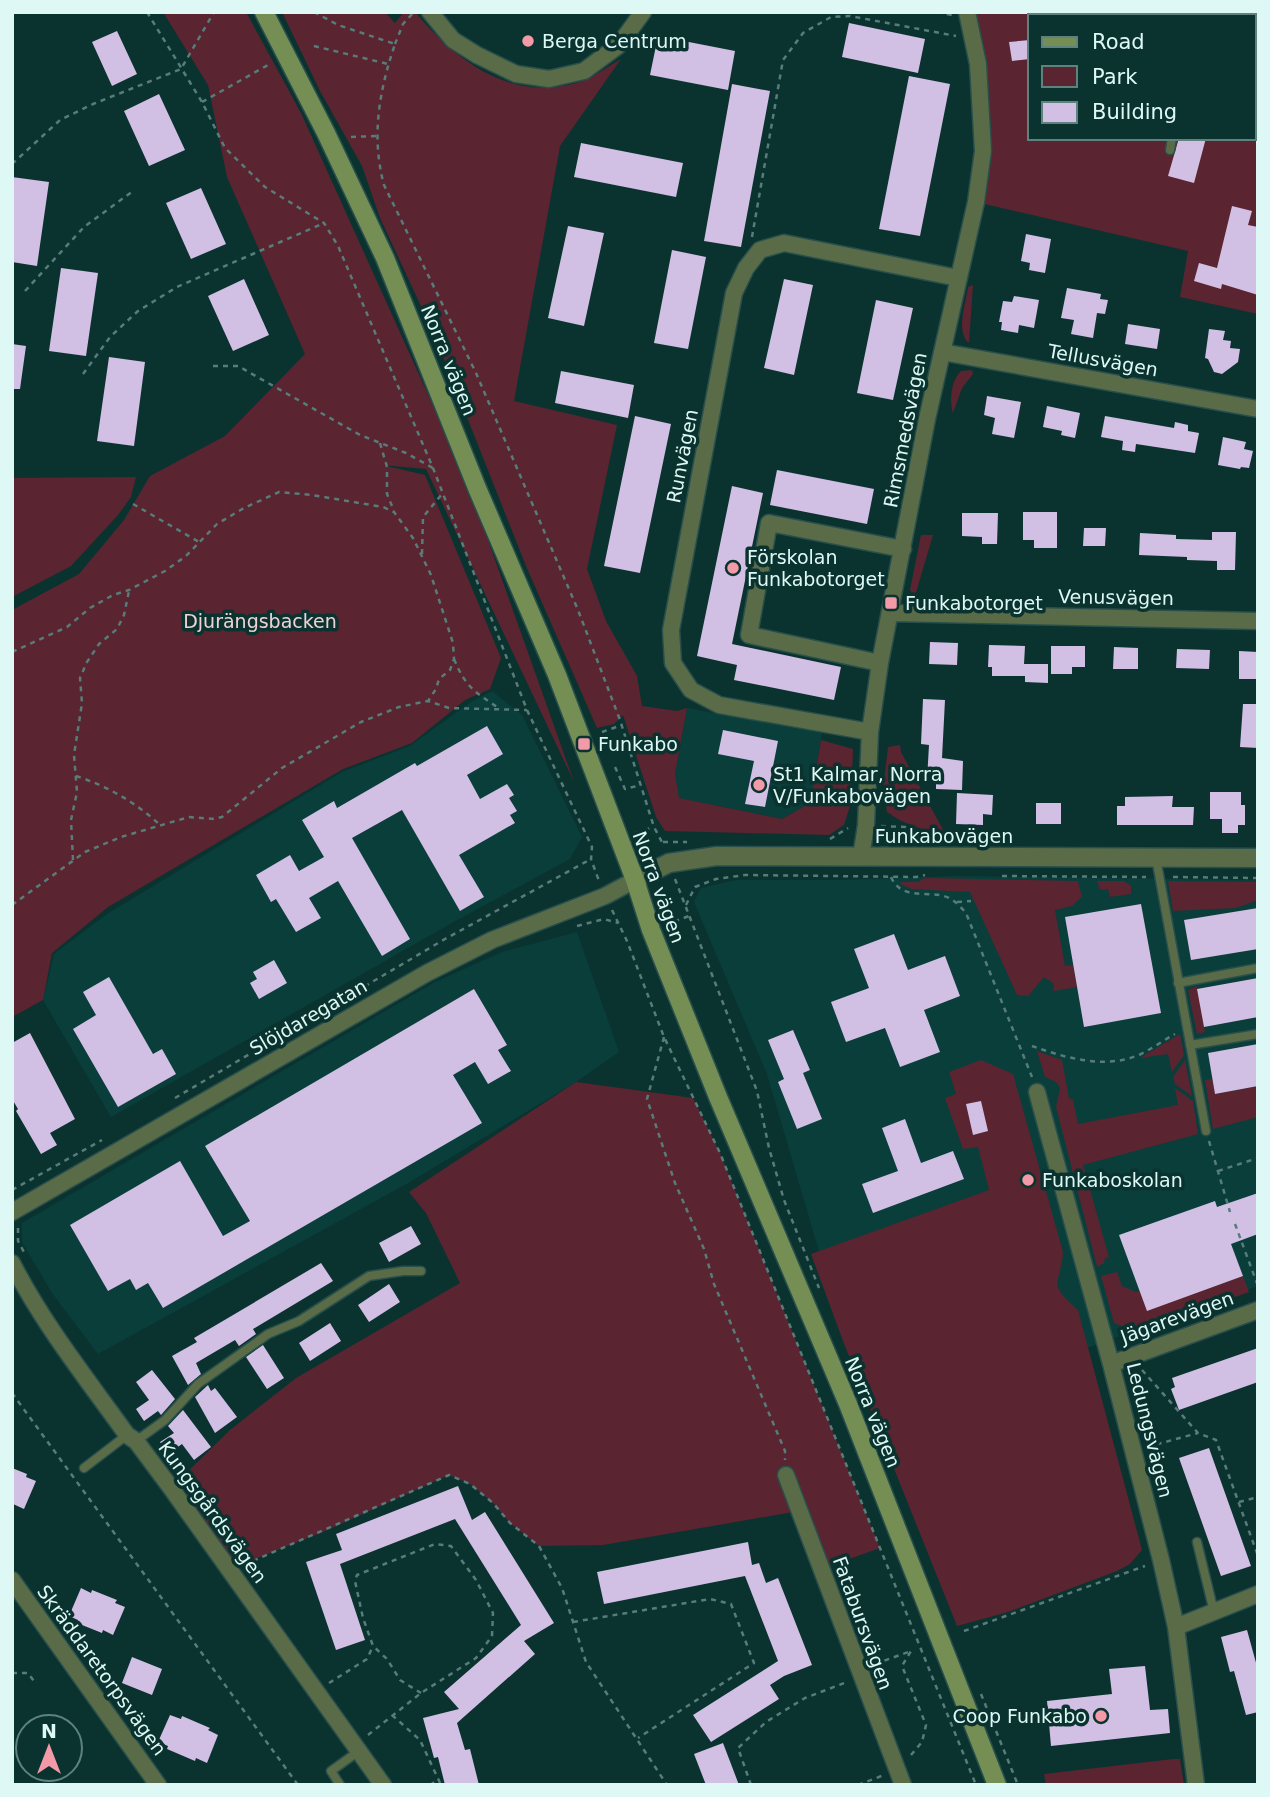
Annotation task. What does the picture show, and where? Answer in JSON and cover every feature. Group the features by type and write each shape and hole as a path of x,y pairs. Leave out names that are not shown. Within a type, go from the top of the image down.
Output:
{"main road":[{"name":"Norra vägen","path":"264,12 385,258 477,488 557,676 635,880 651,930 713,1085 848,1404 997,1785"}],"street":[{"path":"430,12 453,40 477,55 516,74 549,79 584,71 619,45 643,12"},
{"name":"Rimsmedsvägen","path":"861,857 866,825 870,732 880,663 942,352 976,202 983,151 978,64 967,12"},
{"name":"Runvägen","path":"870,732 719,705 691,690 673,663 671,630 734,293 746,268 760,250 784,243 958,278"},
{"name":"Tellusvägen","path":"942,352 1258,409"},
{"path":"880,663 748,635 769,523 903,549"},
{"name":"Venusvägen","path":"890,614 1258,621"},
{"name":"Funkabovägen","path":"635,880 669,863 717,856 1258,858"},
{"name":"Slöjdaregatan","path":"15,1219 427,973 492,940 605,896 635,880"},
{"name":"Ledungsvägen","path":"1037,1092 1161,1560 1176,1627 1196,1785"},
{"name":"Kungsgårdsvägen","path":"18,1257 24,1287 383,1785"},
{"name":"Jägarevägen","path":"1111,1364 1258,1310"},
{"name":"Fatabursvägen","path":"786,1475 900,1777"},
{"name":"Skräddaretorpsvägen","path":"12,1580 158,1785"},
{"path":"1176,1627 1258,1594"}],"lane":[{"path":"1170,150 1172,140"},
{"path":"1156,858 1206,1131"},
{"path":"1178,983 1258,968"},
{"path":"1190,1045 1258,1034"},
{"path":"83,1468 166,1420 198,1384 268,1334 299,1321 369,1276 421,1271"},
{"path":"1196,1542 1214,1612"},
{"path":"340,1785 331,1771 357,1748"}],"path":[{"path":"147,12 202,102 225,148 265,187 324,223 338,246 433,468 527,710 592,847 591,859 445,939 174,1098"},
{"path":"12,164 60,120 181,69 214,12"},
{"path":"314,12 338,25 395,44"},
{"path":"414,12 403,24 395,44 378,109 378,164 384,185 476,373 578,610 622,725 654,827 663,842"},
{"path":"746,268 783,60 803,33 831,17 850,16 973,39"},
{"path":"313,46 388,64"},
{"path":"202,102 268,65"},
{"path":"351,137 376,136"},
{"path":"25,291 84,227 133,191"},
{"path":"83,374 110,337 138,311 177,287 324,223"},
{"path":"213,366 237,366 360,435 406,453 433,468"},
{"path":"380,443 387,467 387,494 394,512 413,538 431,575 453,643 454,659 463,680 501,710"},
{"path":"12,652 67,627 90,608 164,571 200,542 217,524 279,492 383,507 394,512"},
{"path":"422,558 423,517 443,493"},
{"path":"133,504 200,542"},
{"path":"73,860 71,820 77,792 74,755 82,703 80,678 99,644 117,629 124,615 129,590"},
{"path":"428,701 439,679 450,670 454,659"},
{"path":"12,905 85,852 159,824 189,817 222,817 282,768 361,722 398,707 428,701 449,708 527,710"},
{"path":"602,732 622,725"},
{"path":"609,751 628,744"},
{"path":"615,767 625,789 641,785"},
{"path":"76,776 97,782 118,793 159,824"},
{"path":"819,1288 784,1200 757,1091 685,905 695,887 716,879 745,875 925,875"},
{"path":"994,876 1258,878"},
{"path":"891,877 894,884 911,894 944,896 957,902 971,901"},
{"path":"957,902 965,913 1037,1092"},
{"path":"613,913 664,1037 720,1153 976,1785"},
{"path":"577,926 604,919 618,924"},
{"path":"1032,1046 1061,1057 1100,1062 1139,1055 1187,1027"},
{"path":"664,1037 647,1099 676,1183 704,1249 714,1284 785,1451 786,1475"},
{"path":"1206,1131 1230,1212"},
{"path":"12,1190 104,1139"},
{"path":"1217,1171 1258,1158"},
{"path":"15,1219 18,1257"},
{"path":"1235,1224 1258,1286"},
{"path":"1137,1354 1142,1371 1198,1433 1216,1440 1258,1556"},
{"path":"12,1393 298,1785"},
{"path":"1133,1451 1198,1433"},
{"path":"230,1572 449,1475 470,1484 494,1503 510,1523 539,1546 562,1588 586,1662 667,1785"},
{"path":"1239,1502 1258,1496"},
{"path":"357,1748 421,1693 476,1658 492,1636 493,1613 476,1580 451,1546 435,1544 357,1575 355,1581 363,1618 373,1646 387,1659 400,1680 421,1693"},
{"path":"964,1631 1161,1560"},
{"path":"573,1622 710,1599 731,1604 754,1663 638,1738"},
{"path":"316,1691 367,1659 373,1646"},
{"path":"858,1785 900,1777 922,1742 926,1725 902,1666 911,1651 892,1657"},
{"path":"12,1673 28,1673 36,1684"},
{"path":"751,1785 738,1748 766,1722 805,1698 861,1678"},
{"path":"979,1689 1018,1785"},
{"path":"392,1716 420,1740 441,1785"},
{"path":"430,1785 438,1780"}],"shaded area":[{"path":"492,691 522,715 582,837 570,859 450,924 111,1117 43,1000 54,954 107,914 342,772 410,746 471,702"},
{"path":"687,708 822,733 810,803 782,819 678,798 675,774"},
{"name":"Funkaboskolan","path":"955,876 1258,880 1258,1286 1073,1353 838,1316 767,1074 694,902 701,888 736,880"},
{"path":"577,932 619,1052 576,1082 408,1183 98,1354 52,1293 22,1242 22,1223 435,982 502,952"}],"green space":[{"name":"Djurängsbacken","path":"163,12 246,12 301,113 467,481 574,782 426,469 382,465 425,475 501,658 490,689 465,700 412,743 343,769 108,907 52,953 43,1000 12,1017 12,610 79,574 124,520 150,476 225,436 305,354 227,177 208,85"},
{"path":"282,12 385,12 395,23 404,12 415,12 446,45 464,59 482,71 523,86 568,85 595,75 621,59 560,146 514,401 617,425 587,569 606,621 637,676 642,706 677,711 687,708 675,774 679,798 782,819 810,803 821,740 853,749 851,803 844,825 829,835 665,831 656,817 623,715 614,724 597,728 526,566 434,334 380,218 362,166 320,91"},
{"path":"967,12 1258,12 1258,314 1180,297 1188,251 976,202 983,151"},
{"path":"973,285 969,343 963,332 962,317 968,287"},
{"path":"972,370 973,374 962,388 953,413 951,397 955,380 961,371"},
{"path":"136,477 131,497 118,515 71,566 12,597 12,478"},
{"path":"921,535 933,535 915,596 910,590"},
{"path":"900,745 901,752 948,839 901,821 887,812 883,790 888,747"},
{"path":"925,878 1078,881 1082,897 1072,906 1055,910 1065,966 1073,965 1077,987 1054,991 1053,983 1044,977 1028,996 1017,995 970,892 912,889 900,884 918,882"},
{"path":"1097,881 1124,881 1131,886 1131,894 1110,897 1108,889 1100,890"},
{"path":"1168,881 1258,882 1258,900 1236,908 1173,911"},
{"path":"1197,986 1205,1032 1197,1034 1188,990"},
{"path":"1180,1034 1184,1055 1172,1072 1168,1054 1140,1058"},
{"path":"1037,1051 1062,1060 1069,1098 1073,1100 1078,1124 1178,1105 1175,1088 1193,1101 1198,1134 1083,1165 1109,1257 1097,1267 1056,1107 1060,1088 1056,1082 1045,1077"},
{"path":"981,1060 1013,1074 1063,1252 1058,1288 1078,1310 1142,1550 1130,1564 1117,1571 1008,1612 957,1626 811,1254 989,1190 978,1147 963,1149 945,1098 956,1094 949,1072"},
{"path":"1185,1060 1192,1096 1175,1084 1173,1077"},
{"path":"1212,1079 1216,1094 1258,1086 1258,1117 1213,1129 1205,1080"},
{"path":"576,1082 693,1098 720,1153 880,1548 821,1569 799,1511 603,1545 539,1546 510,1523 493,1503 470,1484 449,1475 230,1572 171,1488 230,1430 296,1378 460,1283 426,1213 409,1192"},
{"path":"1117,1272 1122,1286 1140,1291 1147,1310 1243,1276 1249,1292 1145,1330 1134,1331 1114,1323 1101,1276"},
{"path":"1180,1759 1184,1785 1046,1785 1044,1774"}],"building":[{"path":"849,23 925,39 918,73 842,57"},
{"path":"117,31 137,74 112,86 92,42"},
{"path":"658,36 735,51 728,90 650,75"},
{"path":"1028,40 1028,59 1012,61 1009,42"},
{"path":"909,76 950,84 920,236 879,229"},
{"path":"732,84 770,91 741,247 704,241"},
{"path":"159,94 185,150 149,166 124,111"},
{"path":"1178,140 1205,140 1194,183 1168,176"},
{"path":"581,143 683,163 676,197 574,177"},
{"path":"12,177 49,182 37,266 12,262"},
{"path":"201,188 226,244 191,259 166,203"},
{"path":"1232,206 1252,211 1248,225 1258,227 1258,295 1222,284 1221,289 1194,281 1199,263 1217,268"},
{"path":"568,226 604,233 584,326 548,318"},
{"path":"1026,234 1051,239 1045,273 1029,270 1030,263 1021,261"},
{"path":"672,250 706,257 688,349 654,343"},
{"path":"61,268 98,273 86,356 49,351"},
{"path":"244,279 269,335 233,351 208,296"},
{"path":"784,279 813,285 794,375 764,368"},
{"path":"1067,288 1101,294 1100,299 1108,300 1105,314 1097,313 1093,338 1071,334 1074,320 1061,318"},
{"path":"1014,296 1039,300 1034,328 1019,325 1018,333 1001,330 1002,322 999,322 1003,301 1012,302"},
{"path":"876,300 913,308 893,400 857,393"},
{"path":"1128,324 1160,329 1157,349 1125,344"},
{"path":"1209,329 1225,331 1223,340 1231,341 1230,348 1240,349 1238,362 1222,374 1214,372 1205,358"},
{"path":"12,344 26,346 20,389 12,389"},
{"path":"109,357 145,362 134,446 97,441"},
{"path":"561,371 634,385 628,418 555,403"},
{"path":"987,396 1021,402 1014,438 992,434 995,418 984,415"},
{"path":"1047,406 1080,413 1075,438 1061,435 1062,431 1043,427"},
{"path":"635,416 671,424 640,573 604,566"},
{"path":"1105,416 1174,428 1175,422 1188,425 1188,431 1199,433 1195,453 1136,444 1135,452 1122,450 1123,441 1101,437"},
{"path":"1223,437 1246,442 1244,449 1253,451 1249,468 1218,465"},
{"path":"777,470 874,489 867,524 770,505"},
{"path":"732,486 763,493 732,644 841,667 834,700 734,680 737,665 697,656"},
{"path":"1023,512 1057,512 1057,548 1034,548 1034,540 1023,540"},
{"path":"962,513 998,513 997,544 982,544 982,537 962,536"},
{"path":"1084,528 1106,528 1105,546 1083,546"},
{"path":"1212,532 1236,532 1235,570 1217,570 1217,561 1139,555 1140,533 1176,535 1176,539 1212,540"},
{"path":"930,642 958,643 957,665 929,664"},
{"path":"989,645 1025,646 1024,664 1048,664 1048,683 1025,682 1025,676 992,676 992,667 988,667"},
{"path":"1051,646 1085,646 1085,667 1072,667 1072,674 1051,674"},
{"path":"1114,647 1138,648 1138,669 1113,669"},
{"path":"1177,649 1210,650 1209,669 1176,668"},
{"path":"1239,651 1258,652 1258,679 1239,679"},
{"path":"923,699 945,700 942,758 963,761 962,790 936,789 936,780 927,780 929,745 921,744"},
{"path":"1243,704 1258,704 1258,748 1240,747"},
{"path":"487,726 503,754 467,775 480,799 507,784 514,795 509,798 517,811 510,815 515,823 459,855 484,897 460,911 402,810 352,838 410,939 382,956 338,881 309,898 321,918 296,932 276,899 271,902 256,875 290,855 299,871 324,857 302,820 334,801 337,808"},
{"path":"723,730 778,741 765,807 745,804 754,761 718,754"},
{"path":"1210,792 1241,792 1241,805 1245,805 1245,825 1238,825 1238,833 1222,833 1222,819 1210,819"},
{"path":"957,793 993,795 992,815 983,814 983,825 956,824"},
{"path":"1173,796 1172,807 1194,807 1193,825 1117,825 1117,806 1125,806 1125,797"},
{"path":"1036,803 1061,803 1061,824 1036,824"},
{"path":"1141,904 1161,1013 1084,1027 1065,917"},
{"path":"1258,908 1258,949 1191,960 1184,920"},
{"path":"894,934 908,970 945,956 960,996 924,1010 940,1052 900,1067 885,1028 846,1042 831,1002 869,988 854,949"},
{"path":"274,960 287,983 259,999 250,983 257,979 253,972"},
{"path":"109,977 153,1054 162,1049 176,1074 118,1107 73,1029 96,1015 83,992"},
{"path":"1258,978 1258,1017 1204,1027 1197,989"},
{"path":"474,989 507,1045 498,1050 511,1071 488,1084 475,1062 453,1075 482,1123 163,1308 148,1283 136,1290 130,1279 108,1291 70,1225 180,1161 223,1236 250,1221 205,1146"},
{"path":"793,1030 810,1070 803,1073 822,1119 797,1129 778,1082 784,1079 768,1040"},
{"path":"30,1033 75,1119 50,1133 57,1145 41,1154 12,1099 12,1043"},
{"path":"1258,1044 1258,1086 1215,1094 1208,1053"},
{"path":"981,1101 988,1131 973,1135 966,1104"},
{"path":"905,1119 921,1163 953,1151 964,1179 873,1213 862,1184 898,1171 882,1128"},
{"name":"Funkaboskolan","path":"1258,1193 1258,1234 1231,1244 1243,1276 1147,1311 1119,1235 1215,1201 1217,1207"},
{"path":"411,1226 421,1244 389,1262 379,1243"},
{"path":"321,1263 333,1281 253,1329 256,1334 239,1346 235,1340 196,1363 201,1374 188,1385 172,1356 197,1342 194,1338"},
{"path":"389,1284 400,1302 369,1322 358,1305"},
{"path":"330,1323 341,1341 310,1361 299,1343"},
{"path":"263,1345 284,1378 267,1389 246,1357"},
{"path":"1258,1348 1258,1382 1179,1410 1171,1389 1175,1387 1172,1378"},
{"path":"152,1370 175,1399 161,1415 158,1411 144,1421 136,1409 149,1400 136,1382"},
{"path":"208,1385 211,1391 215,1388 237,1417 215,1433 195,1397"},
{"path":"183,1410 211,1447 194,1460 182,1444 168,1454 160,1442 174,1433 168,1426"},
{"path":"1209,1448 1251,1566 1221,1576 1179,1458"},
{"path":"12,1468 36,1481 24,1509 13,1504 12,1507"},
{"path":"458,1486 472,1520 485,1512 554,1623 524,1641 535,1654 457,1723 465,1750 470,1749 479,1785 445,1785 423,1718 459,1709 444,1692 521,1625 455,1519 340,1564 365,1640 336,1650 306,1562 342,1550 336,1534"},
{"path":"748,1542 752,1565 759,1563 766,1583 778,1578 812,1665 784,1676 770,1685 779,1699 711,1742 693,1715 778,1661 745,1576 604,1604 597,1572"},
{"path":"81,1588 117,1600 115,1603 125,1607 113,1635 77,1623 78,1620 69,1616"},
{"path":"1247,1630 1258,1670 1258,1712 1246,1715 1234,1671 1230,1672 1221,1637"},
{"path":"132,1657 162,1669 152,1695 122,1683"},
{"path":"1145,1666 1150,1710 1168,1709 1170,1733 1051,1746 1047,1701 1112,1694 1109,1669"},
{"path":"170,1715 181,1719 182,1716 210,1728 208,1730 218,1735 207,1763 167,1749 168,1746 158,1742"},
{"path":"723,1743 739,1785 706,1785 694,1754"}],"place":[{"name":"Berga Centrum","path":"528,41"},
{"name":"Förskolan Funkabotorget","path":"733,568"},
{"name":"Funkabotorget","path":"891,603"},
{"name":"Funkabo","path":"584,744"},
{"name":"St1 Kalmar, Norra V/Funkabovägen","path":"759,785"},
{"name":"Funkaboskolan","path":"1028,1180"},
{"name":"Coop Funkabo","path":"1101,1716"}]}
